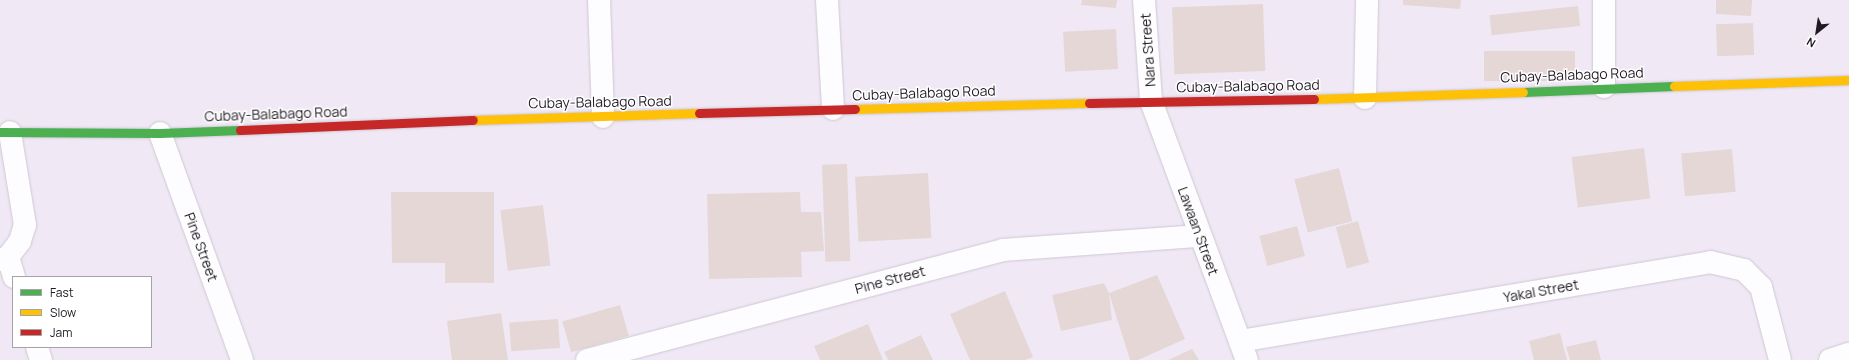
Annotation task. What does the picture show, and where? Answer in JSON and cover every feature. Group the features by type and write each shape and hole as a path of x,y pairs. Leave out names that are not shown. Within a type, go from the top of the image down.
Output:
{"main road":[{"name":"Cubay-Balabago Road","path":"5,132 160,133 833,109 1151,101 1366,98 1604,87 1849,80"}],"street":[{"path":"599,0 603,117"},
{"path":"827,0 833,109"},
{"name":"Nara Street","path":"1144,0 1151,101"},
{"path":"1366,0 1366,98"},
{"path":"1604,0 1604,87"},
{"name":"Lawaan Street","path":"1151,101 1244,351"},
{"path":"5,132 25,225 20,241 4,258 13,276"},
{"name":"Pine Street","path":"160,133 242,360"},
{"name":"Pine Street","path":"587,360 1003,250 1200,236"},
{"name":"Yakal Street","path":"1244,351 1710,262 1744,270 1761,287 1780,360"},
{"path":"37,348 41,360"},
{"path":"1830,360 1849,354"}],"building":[{"path":"1082,0 1117,0 1116,8 1081,5"},
{"path":"1403,0 1461,0 1460,9 1403,5"},
{"path":"1716,0 1752,0 1751,16 1716,14"},
{"path":"1263,4 1265,71 1174,74 1172,7"},
{"path":"1578,6 1580,26 1492,35 1489,15"},
{"path":"1753,23 1754,55 1717,56 1716,24"},
{"path":"1116,29 1118,69 1065,72 1063,32"},
{"path":"1484,51 1575,51 1575,81 1484,81"},
{"path":"1644,148 1650,199 1578,208 1572,157"},
{"path":"1732,149 1736,192 1685,196 1681,153"},
{"path":"847,164 850,261 825,262 822,165"},
{"path":"1339,168 1352,221 1308,232 1294,179"},
{"path":"928,173 931,238 859,242 855,177"},
{"path":"391,192 494,192 494,283 445,283 445,263 392,263"},
{"path":"800,192 801,212 821,212 824,251 801,252 802,277 709,279 707,194"},
{"path":"543,205 550,266 508,271 500,210"},
{"path":"1358,221 1369,263 1347,268 1336,227"},
{"path":"1297,226 1305,256 1267,266 1259,236"},
{"path":"1157,275 1185,339 1138,360 1130,360 1109,293"},
{"path":"1104,283 1109,293 1112,320 1061,331 1052,295"},
{"path":"1005,291 1033,357 1025,360 970,360 950,314"},
{"path":"620,305 629,336 571,352 562,322"},
{"path":"501,313 508,360 452,360 447,321"},
{"path":"558,319 560,348 511,351 509,322"},
{"path":"868,324 883,360 820,360 814,346"},
{"path":"1560,333 1567,360 1534,360 1529,341"},
{"path":"921,335 933,360 888,360 884,352"},
{"path":"1596,340 1601,360 1570,360 1566,347"},
{"path":"1192,349 1199,360 1168,360"}],"traffic: fast":[{"path":"1523,92 1674,86"},
{"path":"0,132 160,133 240,130"}],"traffic: slow":[{"path":"1674,86 1849,80"},
{"path":"1314,99 1523,92"},
{"path":"855,109 1089,103"},
{"path":"473,120 699,113"}],"traffic: jam":[{"path":"1089,103 1314,99"},
{"path":"699,113 855,109"},
{"path":"240,130 473,120"}]}
